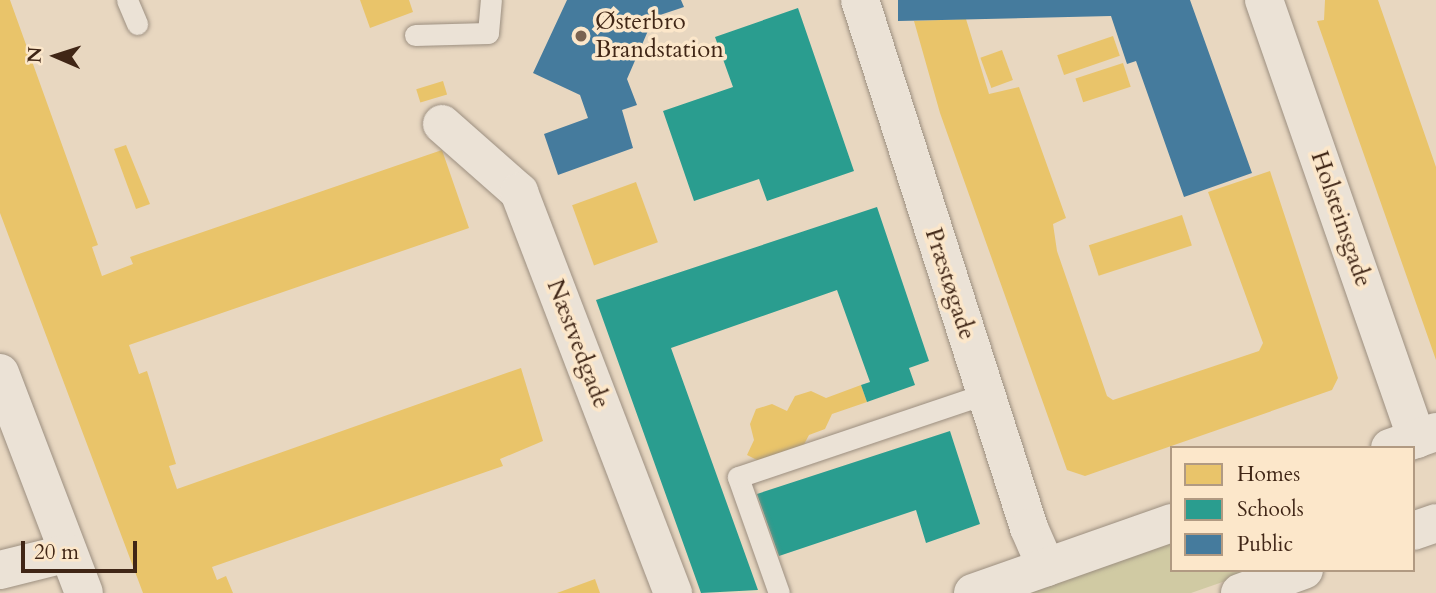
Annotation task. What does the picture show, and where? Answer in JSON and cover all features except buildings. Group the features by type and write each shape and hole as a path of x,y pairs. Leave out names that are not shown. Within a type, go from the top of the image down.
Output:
{"street":[{"name":"Præstøgade","path":"860,0 985,394 1046,567"},
{"name":"Holsteinsgade","path":"1264,0 1414,440"},
{"name":"Næstvedgade","path":"442,124 519,192 673,593"},
{"path":"0,373 83,593"},
{"path":"1415,530 1436,523"},
{"path":"973,593 1170,524"},
{"path":"0,570 68,553"},
{"path":"1240,593 1298,572"}],"lane":[{"path":"128,0 136,24"},
{"path":"415,35 488,33 491,0"},
{"path":"779,593 738,477 985,394"}],"shaded area":[{"path":"1170,539 1170,572 1251,572 1191,593 1013,593"}],"place":[{"name":"Østerbro Brandstation","path":"581,36"}]}
